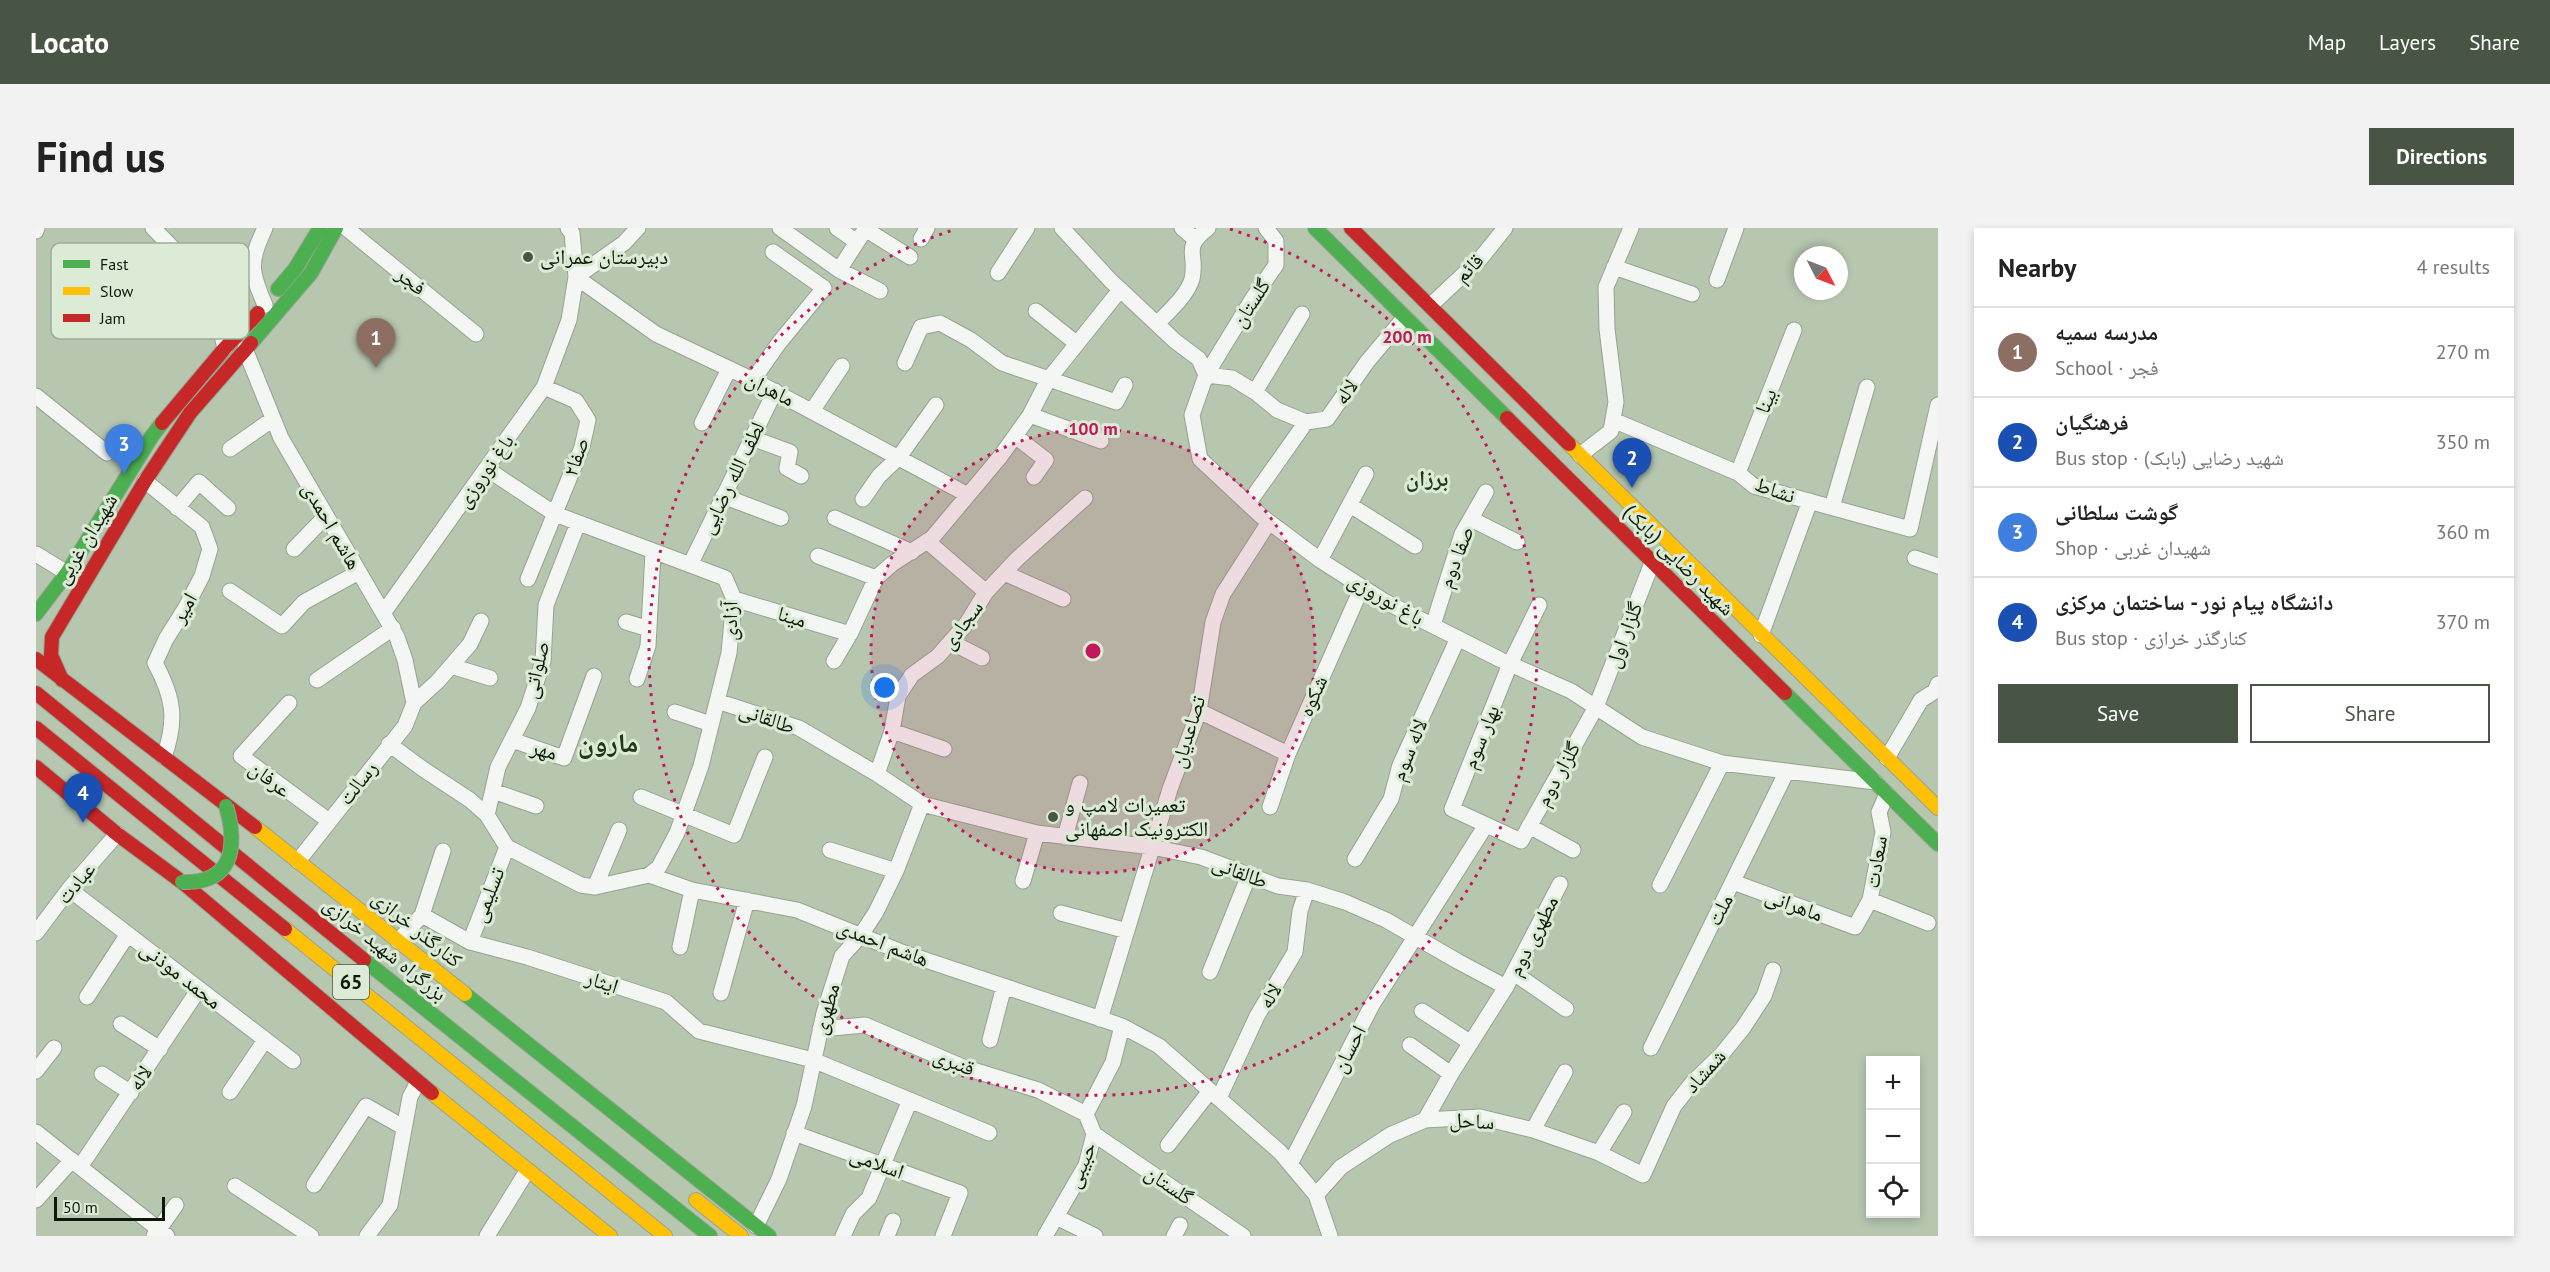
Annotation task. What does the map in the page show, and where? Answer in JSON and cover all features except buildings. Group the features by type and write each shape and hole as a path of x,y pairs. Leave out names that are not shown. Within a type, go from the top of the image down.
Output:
{"main road":[{"name":"شهیدان غربی","path":"249,322 295,269 320,228"},
{"name":"شهیدان غربی","path":"52,637 145,481 190,413 311,273 336,228"},
{"name":"شهید رضایی (بابک)","path":"1315,228 1938,844"},
{"path":"1329,240 1340,228"},
{"name":"شهید رضایی (بابک)","path":"1360,231 1580,455 1937,806"},
{"name":"شهیدان غربی","path":"36,614 67,573 152,436 233,339"},
{"path":"36,640 41,642 52,637 51,655 63,680"},
{"name":"کنارگذر خرازی","path":"36,658 298,861 769,1236"},
{"path":"36,684 142,777"},
{"name":"بزرگراه شهید خرازی","path":"36,693 428,1012 710,1236"},
{"name":"65","path":"36,728 665,1236"},
{"path":"36,733 52,741"},
{"path":"36,767 117,834 182,882 418,1082 610,1236"},
{"path":"182,882 205,882 221,870 231,855 234,835 226,806"},
{"name":"65","path":"428,1012 590,1122"},
{"path":"507,1109 643,1236"},
{"path":"681,1188 741,1236"}],"street":[{"path":"153,228 168,243"},
{"path":"265,304 253,276 254,251 266,228"},
{"name":"فجر","path":"346,228 476,334"},
{"path":"568,228 572,233 576,277"},
{"path":"576,277 624,243 638,228"},
{"path":"780,228 839,270 880,291"},
{"path":"837,228 857,242"},
{"path":"839,270 866,228 910,257"},
{"path":"998,273 1027,228"},
{"path":"1062,228 1120,290 1199,360 1206,375 1232,378 1255,392 1277,410 1306,422 1248,504"},
{"path":"1182,228 1195,239"},
{"path":"1157,324 1181,298 1192,279 1191,255 1195,239 1209,228"},
{"name":"گلستان","path":"1206,375 1276,265 1276,241 1266,228"},
{"name":"قائم","path":"1431,305 1481,258 1505,228"},
{"path":"1580,455 1611,431 1616,402 1607,328 1606,287 1630,228"},
{"path":"1717,280 1736,228"},
{"path":"753,380 779,343 824,288 773,252"},
{"path":"1614,267 1692,294"},
{"name":"باغ نوروزی","path":"384,612 544,387 569,320 576,277"},
{"name":"ماهران","path":"576,277 657,334 775,391 968,495"},
{"path":"834,661 850,634 876,578 892,564 927,541 968,495 1015,436 1030,414 1047,380 1120,290"},
{"path":"1036,311 1076,343"},
{"path":"1255,392 1302,314"},
{"name":"لاله","path":"1306,422 1327,419 1367,362 1404,318"},
{"path":"905,363 921,327 940,323 971,340 1002,363 1047,380 1116,402 1125,385"},
{"name":"بینا","path":"1738,473 1794,330"},
{"path":"223,339 225,348"},
{"name":"هاشم احمدی","path":"244,349 281,438 393,628 405,660 414,703"},
{"path":"812,411 842,366"},
{"path":"702,423 729,369"},
{"name":"باغ نوروزی","path":"1206,375 1192,415 1200,459 1269,522 1320,560 1362,587 1458,638 1570,691 1642,737 1722,763 1875,782"},
{"name":"صفا۲","path":"544,387 576,401 588,420 582,447 555,514"},
{"path":"1832,507 1867,387"},
{"name":"لطف الله رضایی","path":"690,565 775,391"},
{"path":"36,396 107,453"},
{"path":"863,499 879,476 898,457 936,405"},
{"name":"نشاط","path":"1613,420 1738,473 1754,486 1910,529 1938,405"},
{"path":"1030,414 1101,441"},
{"path":"230,449 273,419"},
{"path":"1015,436 1047,460 1034,477"},
{"path":"752,438 790,452 787,468 801,476"},
{"name":"آزادی","path":"487,469 555,514 725,578 734,599 729,653 701,766 677,833 660,867 649,875"},
{"path":"1320,560 1366,474"},
{"name":"امیر","path":"145,481 202,527 210,549 202,576 155,663 165,682 173,708 171,737 164,757"},
{"path":"177,508 199,482 228,508"},
{"name":"صفا دوم","path":"1433,625 1462,534 1486,492"},
{"path":"723,496 781,518"},
{"name":"سجادی","path":"876,774 892,731 898,696 912,675 938,656 951,642 967,624 986,592 1004,573 1085,498"},
{"path":"1761,635 1810,501"},
{"path":"1350,505 1415,546"},
{"path":"528,579 555,514"},
{"path":"294,549 326,516"},
{"path":"835,518 912,552"},
{"path":"1471,519 1517,542"},
{"name":"تصاعدیان","path":"1100,1019 1170,789 1199,711 1213,622 1223,594 1269,522"},
{"name":"صلواتی","path":"487,815 498,767 528,708 543,661 546,605 578,523"},
{"path":"927,541 986,592"},
{"path":"637,679 648,646 653,552"},
{"path":"36,554 67,573"},
{"path":"818,556 876,578"},
{"path":"1915,558 1938,566"},
{"name":"گلزار اول","path":"1596,707 1652,562"},
{"path":"230,591 282,626 304,602 359,572"},
{"path":"1004,573 1063,599"},
{"name":"شکوه","path":"1270,807 1288,754 1362,587"},
{"name":"مینا","path":"734,599 850,634"},
{"name":"بهار سوم","path":"1486,825 1452,809 1510,664 1539,605"},
{"path":"414,703 470,644 481,621"},
{"path":"626,622 649,629"},
{"path":"317,680 393,628"},
{"name":"لاله سوم","path":"1355,859 1391,799 1400,765 1458,638"},
{"path":"951,642 982,658"},
{"path":"451,666 490,678"},
{"name":"مهر","path":"512,740 564,758 594,676"},
{"path":"1887,758 1921,700 1935,691 1938,684"},
{"name":"طالقانی","path":"717,701 799,728 922,804 1037,833 1152,847 1202,857 1278,886 1307,890 1345,902 1386,920 1415,938 1510,980 1566,1009"},
{"name":"عرفان","path":"289,703 241,756 329,821"},
{"name":"رسالت","path":"298,861 405,726 414,703"},
{"name":"گلزار دوم","path":"1486,825 1521,841 1596,707"},
{"path":"1199,711 1288,754"},
{"path":"675,712 711,724"},
{"path":"892,731 944,749"},
{"path":"389,744 423,770 470,800 487,815 507,847 580,885 595,887 649,875"},
{"path":"641,797 734,835 765,757"},
{"path":"1660,885 1722,763"},
{"name":"ملت","path":"1651,1048 1787,771"},
{"path":"1065,837 1080,783"},
{"path":"493,791 536,806"},
{"name":"سعادت","path":"1854,927 1870,900 1883,832 1879,812 1887,794"},
{"name":"مطهری","path":"756,1226 779,1179 804,1106 820,1029 842,956 861,935 896,871 922,804"},
{"name":"احسان","path":"1290,1164 1372,1005 1486,825"},
{"path":"1529,826 1573,850"},
{"path":"595,887 619,830"},
{"path":"1023,881 1037,833"},
{"name":"عبادت","path":"36,933 69,889 117,834"},
{"name":"تسلیمی","path":"470,942 507,847"},
{"path":"830,850 896,871"},
{"path":"398,941 422,915 443,851"},
{"name":"هاشم احمدی","path":"649,875 692,890 797,910 898,951 1122,1026 1159,1046 1280,1152 1316,1195 1330,1236"},
{"path":"1210,972 1248,875"},
{"name":"ماهرانی","path":"1734,882 1854,927"},
{"name":"مطهری دوم","path":"1510,980 1560,884"},
{"name":"محمد موذنی","path":"69,889 293,1061"},
{"path":"680,946 692,890"},
{"name":"لاله","path":"1168,1145 1215,1095 1257,1016 1295,952 1300,911 1307,890"},
{"path":"721,993 747,900"},
{"path":"1870,900 1928,923"},
{"path":"1061,913 1126,931"},
{"name":"ایثار","path":"422,915 470,942 527,957 666,1002 699,1031 813,1060 989,1133"},
{"path":"87,997 128,934"},
{"name":"شمشاد","path":"1643,1175 1674,1106 1743,1028 1764,996 1773,970"},
{"path":"1425,1120 1450,1074 1510,980"},
{"path":"990,1040 1004,986"},
{"name":"لاله","path":"36,1200 76,1163 131,1093 199,989"},
{"path":"1422,1011 1471,1043"},
{"path":"121,1024 160,1049"},
{"name":"قنبری","path":"820,1029 865,1025 963,1067 1038,1090 1086,1114"},
{"name":"حبیبی","path":"1045,1236 1086,1164 1094,1134 1086,1114 1113,1062 1122,1026"},
{"path":"230,1092 265,1040"},
{"path":"1410,1045 1450,1074"},
{"path":"36,1071 54,1048"},
{"path":"1533,1130 1565,1071"},
{"path":"102,1074 131,1093"},
{"path":"372,1235 390,1205 399,1166 403,1127 410,1097 418,1082"},
{"path":"843,1236 853,1214 869,1198 910,1100"},
{"path":"314,1185 366,1106 403,1127"},
{"path":"1599,1153 1624,1112"},
{"name":"ساحل","path":"1316,1195 1341,1167 1390,1135 1425,1120 1480,1117 1533,1130 1599,1153 1643,1175"},
{"path":"36,1132 159,1234 176,1205"},
{"name":"اسلامی","path":"794,1133 960,1193 942,1236"},
{"name":"گلستان","path":"1094,1134 1243,1236"},
{"path":"487,1236 527,1171"},
{"path":"235,1185 311,1236"},
{"path":"1056,1217 1095,1236"},
{"path":"886,1236 893,1221"}],"traffic: fast":[{"path":"278,289 295,269 320,228"},
{"path":"251,343 311,273 336,228"},
{"path":"1315,228 1507,418"},
{"path":"36,614 67,573 162,423"},
{"path":"1785,693 1938,844"},
{"path":"182,882 199,881 212,877 228,860 231,835 226,806"},
{"path":"364,960 710,1236"},
{"path":"465,994 769,1236"}],"traffic: slow":[{"path":"1569,444 1938,808"},
{"path":"255,827 465,994"},
{"path":"285,929 665,1236"},
{"path":"432,1093 610,1236"},
{"path":"696,1200 741,1236"}],"traffic: jam":[{"path":"1351,228 1569,444"},
{"path":"249,323 258,313"},
{"path":"162,423 233,339"},
{"path":"62,680 51,655 52,637 145,481 190,413 251,343"},
{"path":"1507,418 1785,693"},
{"path":"36,659 255,827"},
{"path":"36,693 364,960"},
{"path":"36,728 285,929"},
{"path":"36,767 117,834 182,882 432,1093"}],"place":[{"name":"دبیرستان عمرانی","path":"528,257"},
{"name":"مدرسه سمیه","path":"376,368"},
{"name":"گوشت سلطانی","path":"124,474"},
{"name":"فرهنگیان","path":"1632,488"},
{"name":"تعمیرات لامپ و الکترونیک اصفهانی","path":"1053,817"},
{"name":"دانشگاه پیام نور - ساختمان مرکزی","path":"83,823"}],"district":[{"name":"برزان","path":"1427,478"},
{"name":"مارون","path":"608,743"}]}
